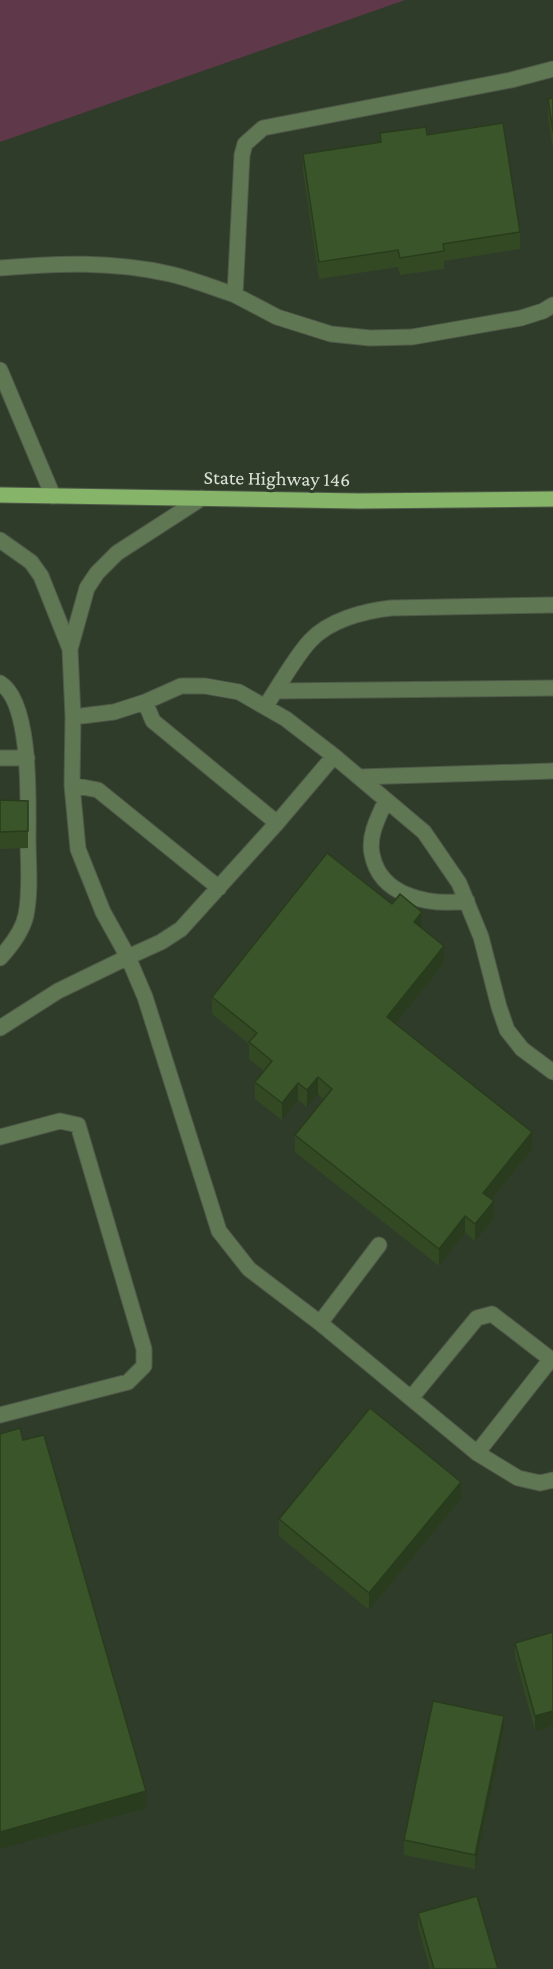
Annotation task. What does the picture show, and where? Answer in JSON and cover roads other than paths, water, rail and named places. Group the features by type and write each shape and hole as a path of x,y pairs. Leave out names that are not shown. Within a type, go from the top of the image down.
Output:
{"main road":[{"name":"State Highway 146","path":"0,495 359,501 553,499"}],"street":[{"path":"235,295 242,155 246,144 263,128 500,83 553,69"},
{"path":"0,268 47,264 111,265 169,274 235,295 277,317 331,334 370,338 412,337 521,318 553,305"},
{"path":"0,370 53,496"},
{"path":"202,498 117,553 97,573 87,588 70,649 73,717 72,785 78,849 104,912 128,957 145,997 219,1231 249,1269 320,1323 477,1453 518,1478 540,1483 553,1480"},
{"path":"0,540 31,562 41,576 70,649"},
{"path":"265,707 309,641 324,629 371,610 553,605"},
{"path":"0,683 7,687 17,707 27,758 28,890 26,917 9,948 0,958"},
{"path":"73,717 114,712 181,687 205,686 239,692 286,719 424,832 459,882 481,937 507,1030 522,1049 553,1072"},
{"path":"276,691 553,688"},
{"path":"145,702 153,721 277,823"},
{"path":"0,1028 66,986 161,942 181,929 334,756"},
{"path":"0,758 27,758"},
{"path":"359,777 553,771"},
{"path":"72,785 98,790 219,888"},
{"path":"386,800 373,829 372,853 382,878 398,892 424,900 448,903 466,901"},
{"path":"0,1137 60,1121 78,1125 144,1349 144,1366 128,1382 0,1414"},
{"path":"320,1323 379,1245"},
{"path":"411,1398 477,1318 492,1314 552,1360 477,1453"}]}
